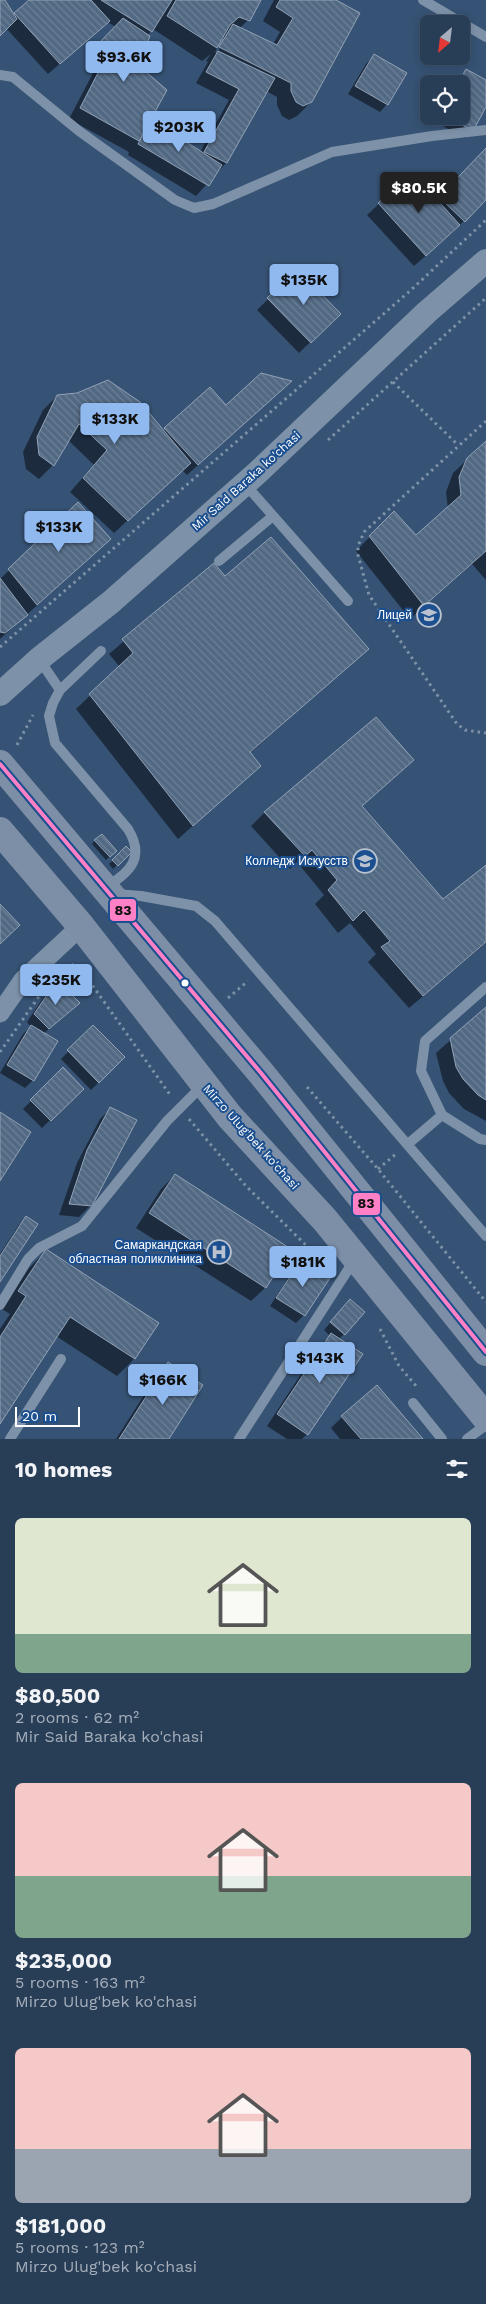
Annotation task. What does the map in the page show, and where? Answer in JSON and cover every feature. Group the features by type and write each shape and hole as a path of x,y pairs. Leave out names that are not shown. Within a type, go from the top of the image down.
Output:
{"main road":[{"path":"0,764 210,1012 486,1352"},
{"name":"Mirzo Ulug'bek ko'chasi","path":"0,831 72,934 204,1084 230,1117 325,1220 486,1418"}],"street":[{"name":"Mir Said Baraka ko'chasi","path":"0,694 39,659 111,602 245,484 427,312 486,261"},
{"path":"0,1013 23,980 72,934"}],"lane":[{"path":"423,0 486,37"},
{"path":"0,75 13,77 87,137 175,200 194,208 213,204 332,152 432,136 486,130"},
{"path":"245,484 348,601"},
{"path":"219,561 273,516"},
{"path":"101,651 60,690 49,716 55,743 128,829 135,840 136,852 134,860 125,876 108,891"},
{"path":"39,659 60,690"},
{"path":"108,891 196,906 215,920 486,1236"},
{"path":"486,987 425,1041 421,1071 442,1115 480,1139 486,1140"},
{"path":"0,1305 28,1259 39,1248 82,1226 167,1121 204,1084"},
{"path":"408,1144 442,1115"},
{"path":"239,1439 355,1258"},
{"path":"10,1439 61,1359"},
{"path":"413,1403 442,1439"},
{"path":"467,1439 486,1425"}],"path":[{"path":"0,648 403,296 486,220"},
{"path":"393,382 458,445"},
{"path":"486,421 364,532 358,546 358,555 369,595 457,724 465,730 486,734"},
{"path":"62,973 76,962 72,934"},
{"path":"82,970 180,1108 246,1186 342,1281"},
{"path":"210,1012 259,971"},
{"path":"0,1052 48,984"},
{"path":"378,1168 408,1144"},
{"path":"378,1325 399,1366 418,1388"}],"building":[{"path":"0,0 5,0 17,19 0,36"},
{"path":"29,0 91,0 110,21 60,64 14,13"},
{"path":"101,0 172,0 152,32"},
{"path":"176,0 261,0 250,21 239,17 230,25 217,48 167,16"},
{"path":"280,0 336,0 360,13 312,102 303,106 296,102 291,91 291,83 219,47 233,24 277,45 293,18 276,7"},
{"path":"123,18 150,36 138,65 167,90 139,141 80,108 104,61 101,41"},
{"path":"218,51 275,78 227,163 204,152 239,89 206,72"},
{"path":"374,54 407,73 388,105 355,86"},
{"path":"466,69 486,80 486,107 473,131 462,125 470,125 470,75 463,75"},
{"path":"151,119 222,165 209,186 138,144"},
{"path":"486,148 486,200 465,222 439,197"},
{"path":"412,172 460,225 426,256 378,203"},
{"path":"297,269 341,314 311,343 267,298"},
{"path":"261,373 292,381 198,465 164,428 210,387 226,405"},
{"path":"108,380 140,402 191,463 128,521 83,478 107,450 79,424 54,466 39,455 37,437 57,395 77,393"},
{"path":"486,441 486,551 424,606 369,536 394,511 416,535 461,495 459,477 467,458"},
{"path":"78,502 111,539 37,605 8,569"},
{"path":"271,537 369,649 250,752 261,766 193,826 89,694 133,653 122,639 214,563 225,576"},
{"path":"0,578 28,615 5,633 0,632"},
{"name":"Колледж Искусств","path":"376,717 414,760 362,806 443,899 486,865 486,942 423,996 381,947 390,941 364,910 353,921 328,890 337,880 312,850 305,856 264,812"},
{"path":"102,834 117,851 110,857 94,840"},
{"path":"126,846 132,852 118,866 112,860"},
{"path":"0,904 20,925 0,944"},
{"path":"64,987 80,1003 49,1029 34,1014 51,989"},
{"path":"486,1007 486,1100 478,1095 463,1079 456,1067 450,1038"},
{"path":"31,1025 58,1041 34,1081 7,1065"},
{"path":"93,1025 125,1057 99,1083 67,1050"},
{"path":"63,1067 84,1089 51,1121 30,1100"},
{"path":"110,1107 137,1120 92,1206 69,1204 87,1150"},
{"path":"0,1112 31,1132 0,1181"},
{"path":"175,1174 291,1249 266,1288 149,1213"},
{"path":"26,1216 38,1224 0,1282 0,1256"},
{"path":"46,1249 159,1323 135,1359 70,1317 0,1424 0,1337 26,1296 18,1291"},
{"path":"301,1260 330,1278 305,1316 276,1298"},
{"path":"350,1299 365,1312 345,1335 330,1322"},
{"path":"331,1333 363,1354 308,1435 277,1414"},
{"path":"168,1362 203,1385 169,1439 119,1439"},
{"path":"377,1385 423,1439 361,1439 341,1416"}],"transit line":[{"name":"83","path":"0,764 261,1073 486,1352"}],"place":[{"name":"Лицей","path":"429,615"},
{"name":"Колледж Искусств","path":"365,861"},
{"name":"Самаркандская областная поликлиника","path":"219,1252"}]}
